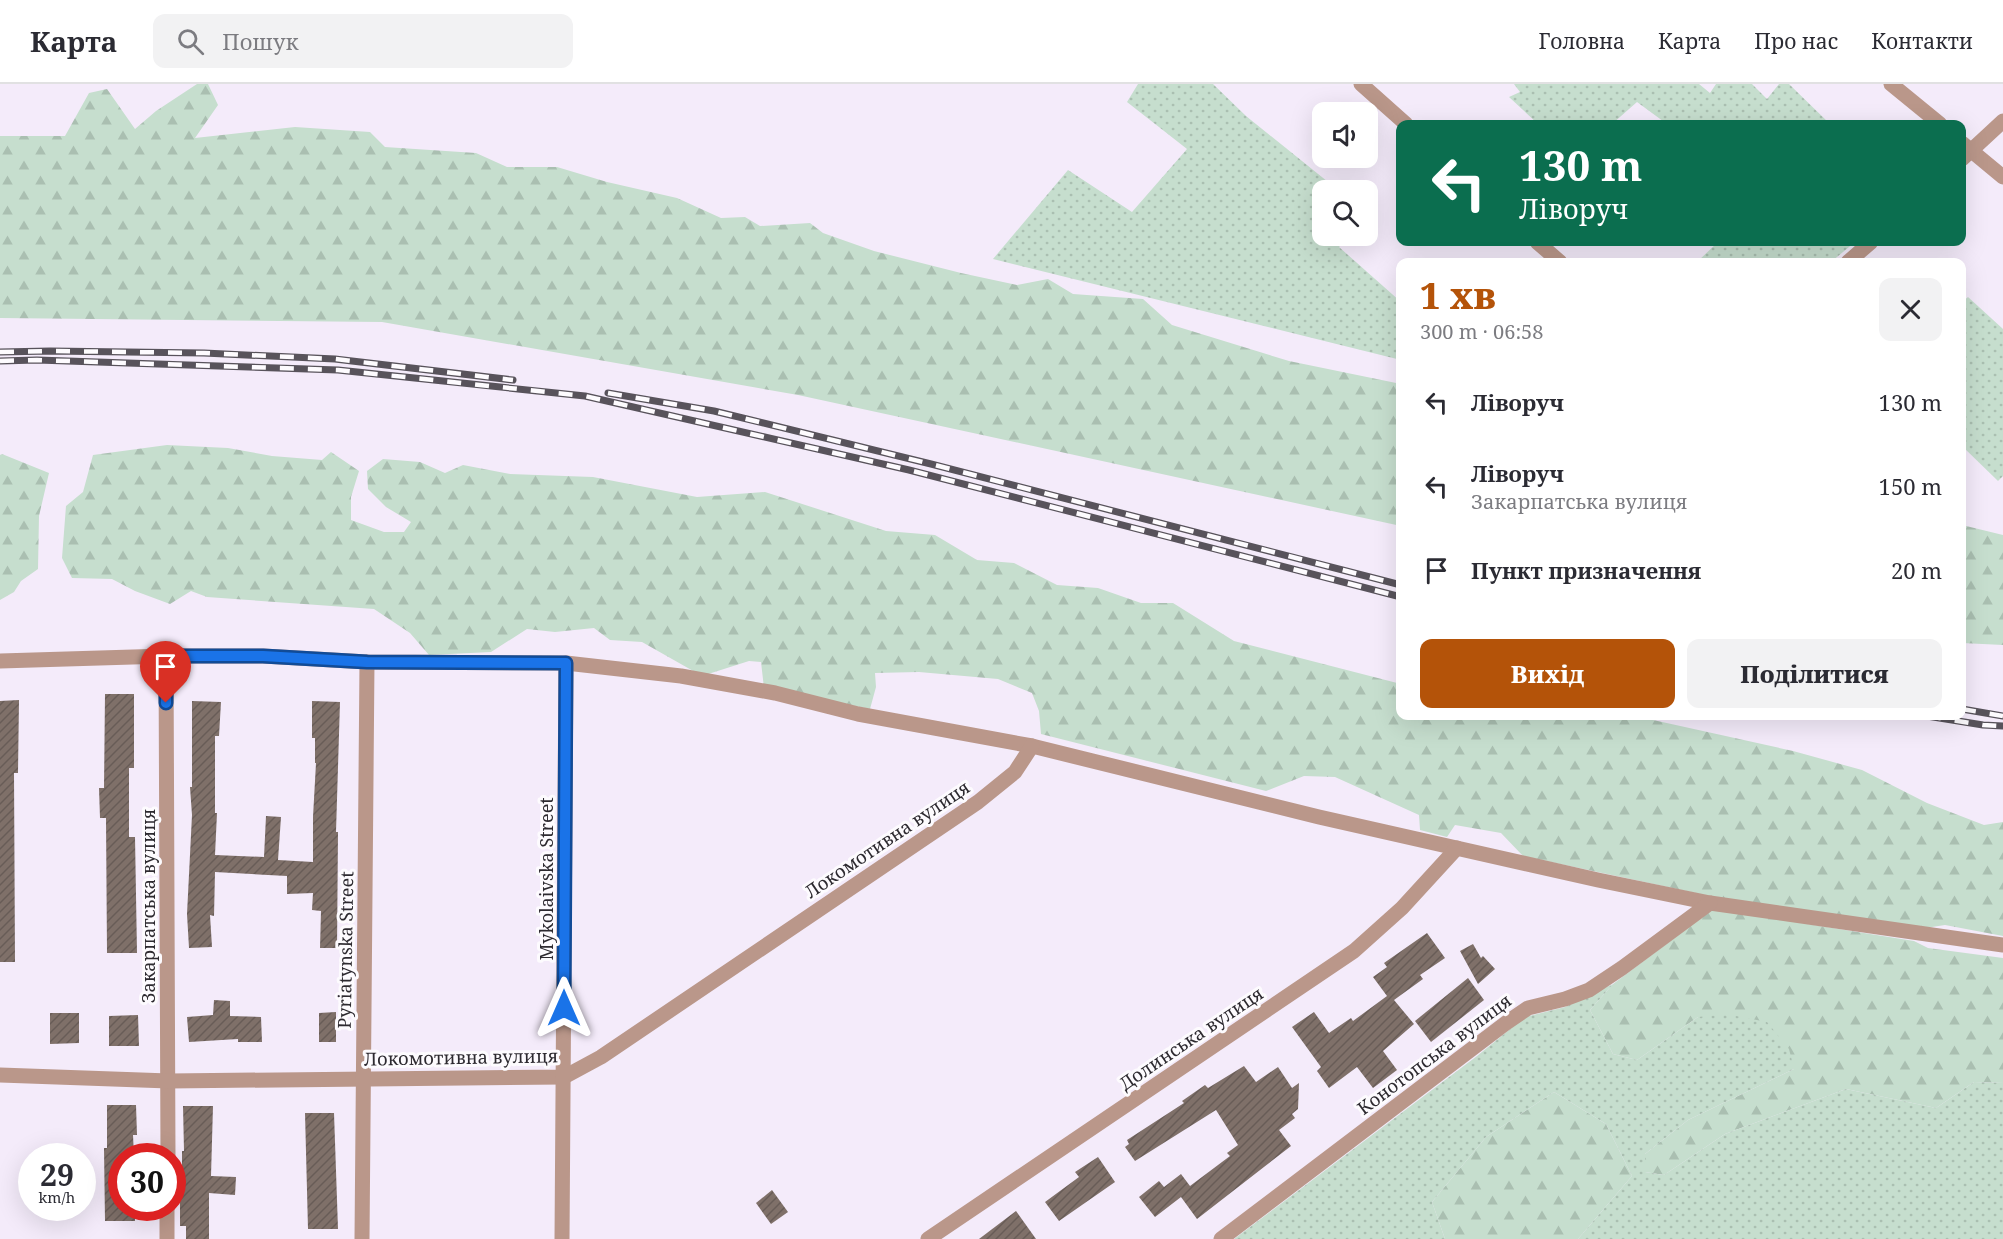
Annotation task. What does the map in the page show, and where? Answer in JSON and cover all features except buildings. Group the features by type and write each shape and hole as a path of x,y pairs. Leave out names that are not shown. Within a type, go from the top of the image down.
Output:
{"street":[{"path":"1361,84 1402,120"},
{"path":"1892,84 1935,120"},
{"path":"1966,150 2003,121"},
{"path":"1966,152 2003,177"},
{"path":"1542,246 1555,258"},
{"path":"1853,258 1866,246"},
{"path":"0,661 166,656 263,656 367,662 566,663 681,676 775,693 858,714 1032,746 1319,817 1710,903 2003,945"},
{"name":"Закарпатська вулиця","path":"166,656 168,1143"},
{"name":"Pyriatynska Street","path":"362,1239 367,662"},
{"name":"Mykolaivska Street","path":"561,1239 566,663"},
{"name":"Локомотивна вулиця","path":"0,1075 169,1081 363,1077 564,1077 601,1058 978,802 1015,772 1032,746"},
{"name":"Долинська вулиця","path":"928,1239 1354,951 1402,908 1457,848"},
{"name":"Конотопська вулиця","path":"1221,1239 1506,1023 1528,1008 1565,999 1589,990 1710,903"},
{"path":"167,1221 167,1239"}],"green space":[{"path":"197,84 208,84 218,105 195,138 295,127 370,132 385,147 476,153 507,167 557,167 607,182 677,198 721,218 745,217 760,226 810,223 823,233 874,251 961,273 1017,285 1048,279 1073,294 1143,299 1172,325 1289,361 1396,383 1396,525 798,395 382,322 0,318 0,136 65,136 89,93 107,89 135,129 156,111"},
{"path":"1138,84 1213,84 1246,116 1326,180 1312,180 1312,246 1340,246 1396,298 1396,359 993,259 1068,170 1132,212 1187,149 1127,102"},
{"path":"1514,84 1699,84 1710,93 1716,84 1752,84 1767,99 1779,84 1789,84 1826,120 1662,120 1637,102 1617,120 1534,120 1509,97 1520,92"},
{"path":"1714,246 1850,246 1836,258 1701,258"},
{"path":"1968,297 2003,329 2003,476 1998,481 1966,450 1966,299"},
{"path":"167,445 228,448 272,456 322,460 331,452 359,471 351,497 351,520 384,532 404,532 411,522 386,507 368,489 367,471 383,459 420,462 445,473 463,465 510,474 593,477 697,497 765,492 886,531 935,535 977,560 1014,563 1057,585 1098,588 1141,603 1173,603 1234,641 1396,683 1396,720 1653,720 1793,751 1862,770 1927,803 1984,825 2003,822 2003,936 1945,925 1919,929 1705,895 1523,856 1501,833 1455,825 1447,837 1420,830 1419,815 1335,777 1304,776 1266,791 1041,734 1039,711 1032,693 998,679 919,672 875,673 876,687 870,709 764,688 761,662 749,661 702,676 642,642 610,640 594,628 555,632 527,629 491,652 429,655 410,633 374,609 207,597 191,591 170,604 135,591 112,579 72,578 62,558 66,506 83,492 93,455"},
{"path":"0,455 49,473 39,516 38,569 21,581 14,592 0,600"},
{"path":"1966,526 2003,535 2003,645 1966,643"},
{"path":"1713,909 1914,941 1928,948 2003,958 2003,1083 1974,1082 1936,1108 1846,1089 1725,1134 1664,1175 1645,1172 1645,1154 1688,1120 1794,1069 1698,1017 1637,1060 1613,1054 1590,1010 1613,984"},
{"path":"1613,984 1590,1010 1613,1054 1637,1060 1698,1017 1726,1014 1767,1022 1789,1049 1794,1069 1688,1120 1645,1154 1645,1172 1664,1175 1725,1134 1846,1089 1936,1108 1974,1082 2003,1083 2003,1239 1578,1239 1632,1176 1606,1124 1554,1092 1486,1137 1432,1202 1445,1239 1234,1239 1477,1056 1525,1017 1565,1007"},
{"path":"1554,1092 1606,1124 1632,1176 1578,1239 1445,1239 1432,1202 1486,1137"}],"railway":[{"path":"0,352 204,353 335,359 513,380"},
{"path":"0,361 37,360 338,370 585,396 909,470 1396,596"},
{"path":"608,393 714,411 931,464 1396,584"},
{"path":"1966,710 2003,716"},
{"path":"1952,720 2003,726"}],"route":[{"path":"166,703 166,656 263,656 367,662 566,663 564,1008"}]}
